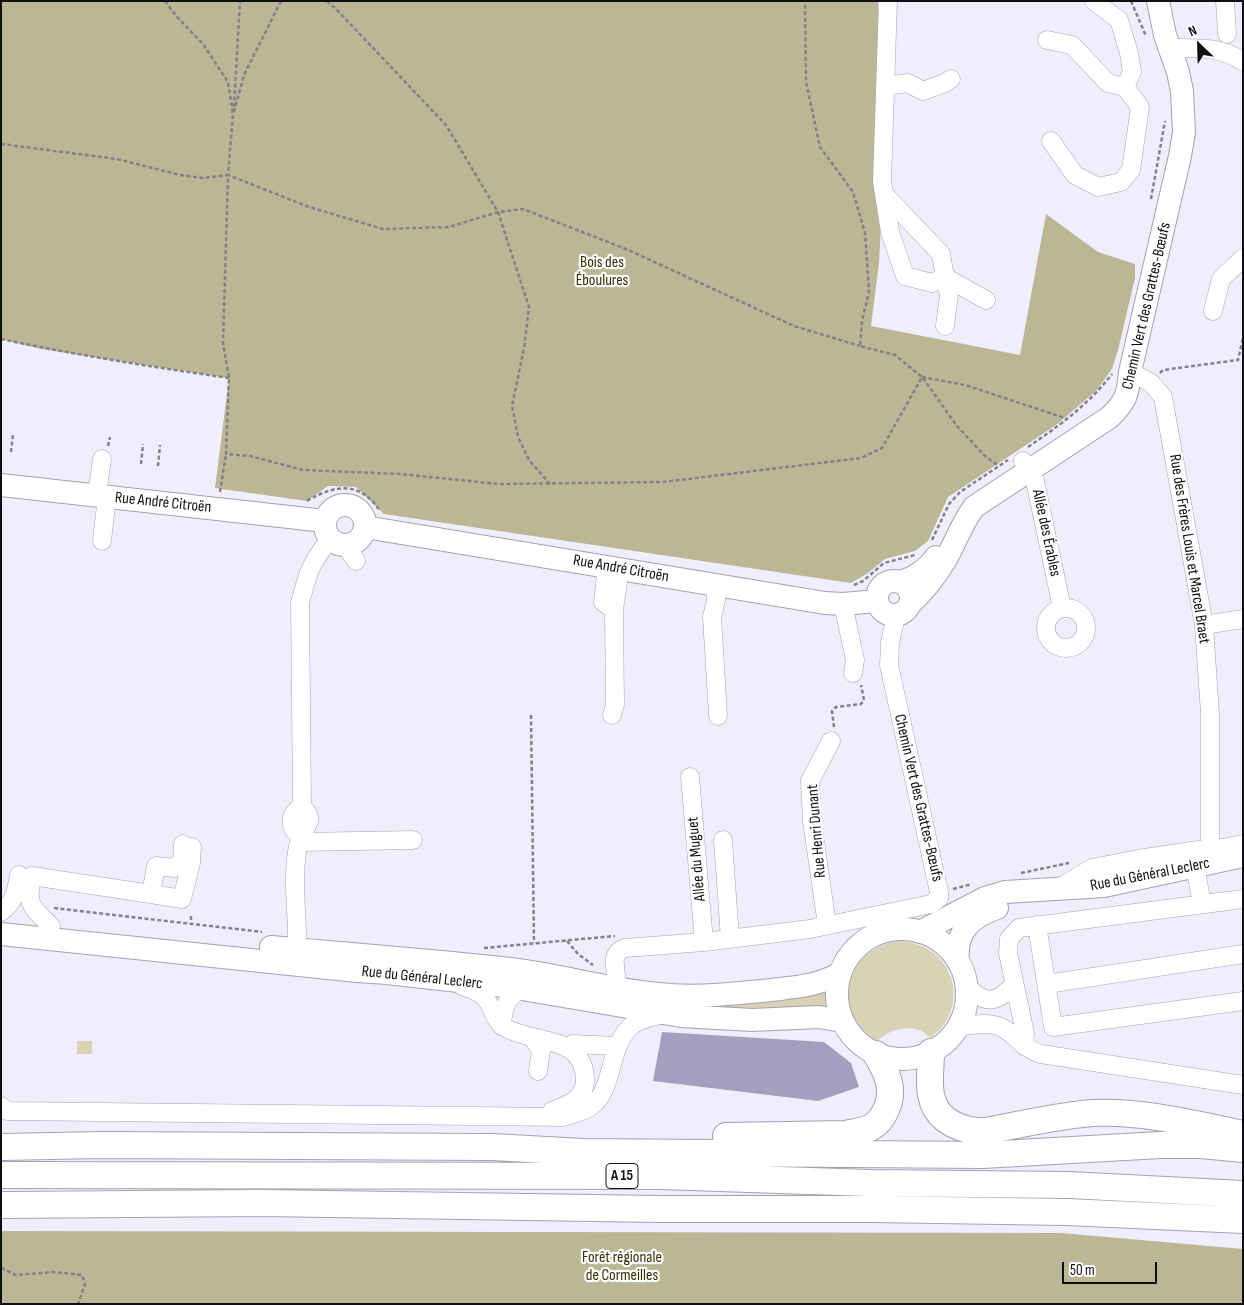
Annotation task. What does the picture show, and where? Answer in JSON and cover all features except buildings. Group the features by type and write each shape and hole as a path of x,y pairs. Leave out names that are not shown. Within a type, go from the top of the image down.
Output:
{"highway":[{"path":"931,1052 930,1083 932,1099 946,1119 962,1128 980,1131 1056,1118 1093,1114 1118,1114 1171,1119 1243,1134"},
{"path":"492,1147 582,1141 846,1134 859,1132 872,1127 882,1117 890,1094 887,1074 876,1054"},
{"path":"1,1140 102,1145"},
{"path":"1,1147 102,1145 492,1147 583,1152 973,1155 1160,1145 1201,1145 1243,1149"},
{"name":"A 15","path":"1,1175 659,1176 870,1183 1069,1185 1243,1194"},
{"name":"A 15","path":"1,1204 263,1202 660,1210 871,1209 1067,1212 1243,1220"}],"main road":[{"name":"Chemin Vert des Grattes-Bœufs","path":"1146,1 1155,24 1168,41"},
{"name":"Chemin Vert des Grattes-Bœufs","path":"904,609 933,579 947,558 958,520 974,507 1022,459 1091,431 1110,417 1123,404 1129,392 1131,375 1184,132 1182,91 1158,1"},
{"name":"Rue André Citroën","path":"1,485 102,496 339,542"},
{"path":"340,506 351,506 360,512 365,522 365,527 359,540 339,542 330,511 340,506"},
{"path":"901,582 908,588 912,598 904,609 884,612 877,601 878,592 883,585 892,581 901,582 926,569 934,560 958,520"},
{"name":"Rue André Citroën","path":"365,527 825,603 843,604 877,601"},
{"name":"Rue du Général Leclerc","path":"920,932 985,898 1005,892 1104,886 1206,859 1243,856"},
{"name":"Rue du Général Leclerc","path":"958,961 959,939 967,927 977,918 993,910 1058,889"},
{"name":"Rue du Général Leclerc","path":"1,921 55,933 264,961 357,972 387,972 521,989 663,1014 752,1020 819,1016 842,1021"},
{"path":"895,929 908,929 920,932 942,943 958,961 966,984 966,1006 958,1027 946,1041 931,1052 898,1059 876,1054 853,1037 842,1021 837,992 840,974 852,952 872,936 895,929"},
{"name":"Rue du Général Leclerc","path":"2,943 55,933 297,949 500,968 646,993 699,996 800,986 829,980 840,974"}],"street":[{"path":"888,1 882,181 890,232 905,276 932,283 945,276"},
{"path":"1094,1 1119,20 1129,53 1132,72 1125,87"},
{"path":"1225,1 1227,34"},
{"path":"1047,40 1072,45 1108,83 1125,87 1140,107 1132,170 1121,182 1098,187 1076,175 1051,141"},
{"path":"1168,41 1212,49 1226,53 1243,62"},
{"path":"886,86 908,84 923,91 951,79"},
{"path":"884,194 941,254 949,295 945,326"},
{"path":"1213,311 1221,279 1243,258"},
{"path":"945,276 986,300"},
{"name":"Rue des Frères Louis et Marcel Braet","path":"1131,375 1163,397 1204,625 1209,738 1206,859 1202,904"},
{"path":"102,459 102,541"},
{"name":"Allée des Érables","path":"1022,459 1035,481 1062,608"},
{"path":"297,949 296,864 300,839 310,820 308,813 302,806 300,602 308,572 314,560 339,542"},
{"path":"612,715 615,705 614,610 603,602 613,567"},
{"path":"715,586 716,600 712,617 718,716"},
{"path":"843,604 857,677"},
{"name":"Chemin Vert des Grattes-Bœufs","path":"616,976 614,956 618,950 635,946 704,942 810,929 932,904 939,898 889,665 890,643 904,609"},
{"path":"1204,625 1243,619"},
{"name":"Rue Henri Dunant","path":"827,925 812,821 810,781 831,741"},
{"name":"Allée du Muguet","path":"690,777 704,942"},
{"path":"300,839 413,840"},
{"path":"723,840 730,939"},
{"path":"26,875 182,900 182,861 187,843"},
{"path":"1206,859 1243,844"},
{"path":"150,894 156,866 182,869"},
{"path":"1,912 15,898 26,875"},
{"path":"26,875 31,906 55,933"},
{"path":"1028,1049 1008,953 1009,939 1020,928 1243,897"},
{"path":"1012,977 1000,953 1000,943 1009,926 1019,921 1030,919 1040,921 1243,897"},
{"path":"1038,925 1053,1027 1243,1001"},
{"path":"1047,984 1243,954"},
{"path":"482,967 520,959 567,968 584,982"},
{"path":"502,1026 504,1007 507,1002 521,989 552,976"},
{"path":"966,984 978,997 992,1000 1000,997 1012,977"},
{"path":"448,980 482,994 497,1021 502,1026 532,1038 556,1042 567,1047 576,1055 582,1064 586,1080 581,1095 573,1102 536,1111"},
{"path":"1,1106 7,1111 536,1111 564,1116 591,1107 603,1089 616,1046 631,1026 638,1021 663,1014"},
{"path":"958,1027 997,1026 1007,1031 1038,1058 1243,1093"},
{"path":"532,1038 541,1051 538,1071"},
{"path":"567,1047 573,1044 616,1046"},
{"path":"1028,1049 1243,1085"}],"path":[{"path":"166,1 177,17 204,44 228,82 233,114"},
{"path":"220,496 226,454 229,378 223,343 228,175 240,1"},
{"path":"233,114 244,75 281,1"},
{"path":"327,1 446,125 498,212 529,306 524,348 512,406 518,437 529,460 550,484"},
{"path":"805,1 806,82 820,147 853,192 865,233 870,292 862,322 860,346"},
{"path":"1150,202 1167,113"},
{"path":"1,144 117,159 203,178 228,175 309,207 383,228 449,228 498,212 523,209 626,249 794,326 860,346 895,354 922,377 956,425 985,456 999,466"},
{"path":"930,545 949,504 960,492 999,466 1022,459 1100,389 1131,375 1238,360 1243,338"},
{"path":"1,340 41,349 142,366 229,378"},
{"path":"226,454 250,456 303,470 400,474 499,484 662,482 861,458 882,448 922,377"},
{"path":"922,377 965,385 1068,419"},
{"path":"11,452 13,434"},
{"path":"141,464 143,444"},
{"path":"158,466 160,445"},
{"path":"856,584 863,581 884,563 915,555 922,551"},
{"path":"831,741 835,735 832,711 836,707 861,704 864,700 857,677"},
{"path":"531,715 534,943"},
{"path":"616,976 591,964 567,941 622,935"},
{"path":"1,1268 16,1275 54,1272 82,1275 85,1284 78,1304"}],"shaded area":[{"path":"897,941 916,944 932,952 943,963 951,977 954,993 952,1009 944,1025 930,1038 924,1033 911,1028 896,1030 877,1041 862,1029 853,1015 849,999 850,984 855,969 865,956 879,947"},
{"path":"827,987 829,1011 679,1007"},
{"path":"662,1032 824,1042 851,1063 859,1087 818,1101 653,1081"},
{"path":"77,1041 92,1041 92,1054 77,1054"}],"green space":[{"name":"Bois des Éboulures","path":"1,1 878,1 882,205 879,263 871,326 1020,355 1046,214 1098,252 1135,264 1135,278 1112,369 1096,391 1056,425 948,497 928,541 915,551 885,559 868,573 851,583 384,514 356,487 328,486 307,501 215,488 229,378 41,349 1,339"},
{"name":"Forêt régionale de Cormeilles","path":"1,1231 1061,1233 1243,1249 1243,1304 1,1304"}]}
